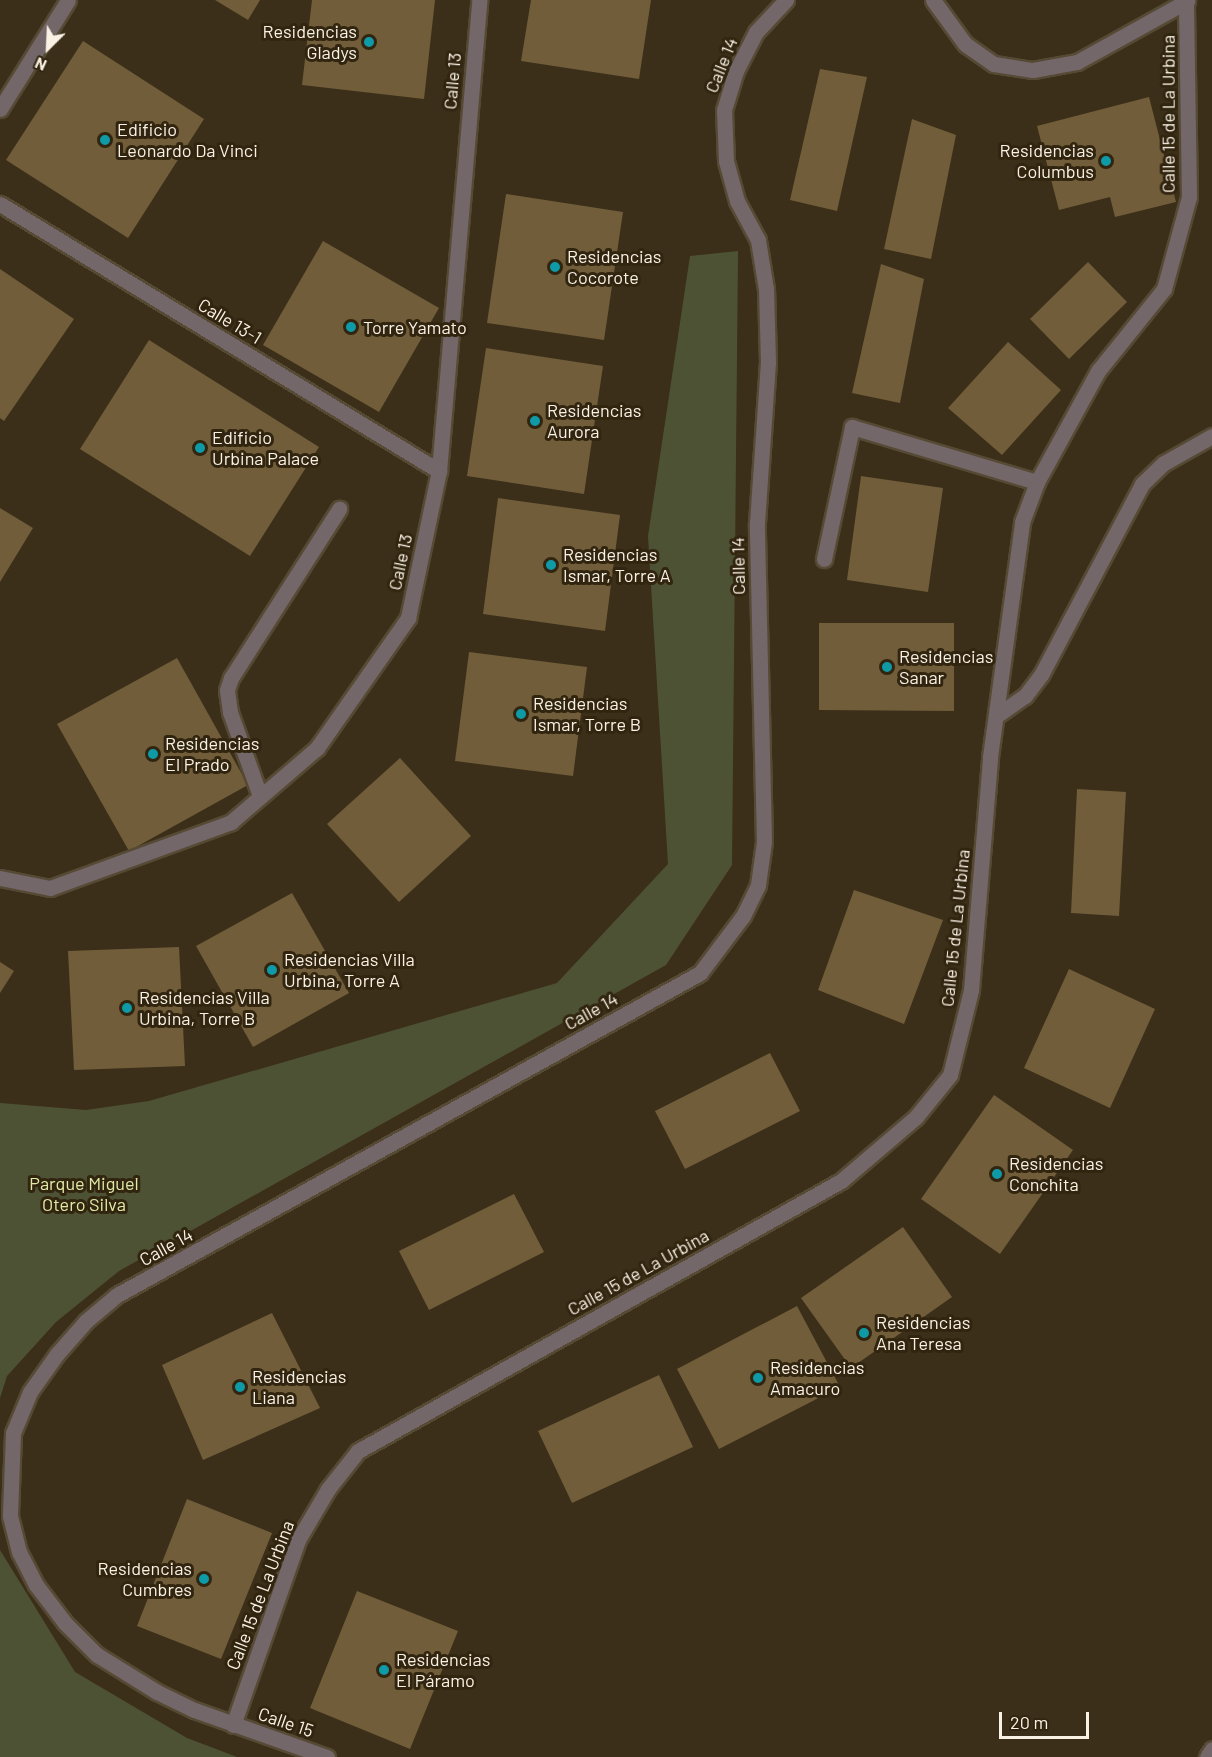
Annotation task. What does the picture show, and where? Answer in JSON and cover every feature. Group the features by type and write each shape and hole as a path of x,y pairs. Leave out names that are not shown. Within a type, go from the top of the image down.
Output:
{"street":[{"path":"0,109 68,0"},
{"name":"Calle 13","path":"0,878 50,888 231,822 317,748 408,618 439,471 479,0"},
{"name":"Calle 14","path":"233,1725 157,1692 97,1655 42,1593 19,1552 10,1515 13,1433 30,1392 57,1354 86,1321 117,1295 700,973 743,916 758,885 764,842 757,523 768,363 766,288 758,240 737,201 726,161 724,110 736,71 756,32 786,0"},
{"path":"933,0 965,44 994,64 1033,70 1077,62 1186,1"},
{"name":"Calle 15 de La Urbina","path":"233,1725 298,1540 328,1489 358,1451 842,1181 916,1117 950,1075 971,990 996,716 1022,522 1037,482 1098,371 1164,289 1189,197 1186,1"},
{"name":"Calle 13-1","path":"0,204 439,471"},
{"path":"825,559 852,426 1037,482"},
{"path":"996,716 1025,696 1041,675 1142,484 1164,463 1212,436"},
{"path":"260,796 230,712 227,690 231,678 339,509"},
{"name":"Calle 15","path":"233,1725 327,1757"},
{"path":"1207,1757 1212,1749"}],"green space":[{"name":"Parque Miguel Otero Silva","path":"738,251 732,865 666,965 119,1271 56,1322 7,1376 0,1398 0,1103 86,1110 149,1101 557,983 668,864 648,536 690,256"},
{"path":"0,1550 75,1672 187,1738 237,1757 0,1757"}],"building":[{"path":"215,0 260,0 248,20"},
{"name":"Residencias Gladys","path":"312,0 435,0 424,99 302,85"},
{"path":"531,0 651,0 639,79 521,61"},
{"name":"Edificio Leonardo Da Vinci","path":"83,41 204,119 128,238 6,160"},
{"path":"820,69 867,77 837,211 790,200"},
{"name":"Residencias Columbus","path":"1149,97 1176,202 1115,217 1110,197 1059,210 1037,126"},
{"path":"912,119 956,135 931,259 884,249"},
{"name":"Residencias Cocorote","path":"506,194 623,212 604,340 487,323"},
{"name":"Torre Yamato","path":"323,241 439,308 379,412 263,345"},
{"path":"1088,262 1127,302 1069,359 1030,319"},
{"path":"881,264 924,279 900,403 852,393"},
{"path":"0,269 74,319 4,421 0,418"},
{"name":"Edificio Urbina Palace","path":"149,340 319,447 250,556 80,449"},
{"path":"1008,342 1061,390 1002,455 948,408"},
{"name":"Residencias Aurora","path":"486,348 603,366 584,494 467,476"},
{"path":"861,476 943,488 928,592 847,580"},
{"name":"Residencias Ismar, Torre A","path":"498,498 620,515 605,631 483,614"},
{"path":"0,508 33,528 0,582"},
{"name":"Residencias Sanar","path":"819,623 954,623 954,711 819,710"},
{"name":"Residencias Ismar, Torre B","path":"469,652 587,667 573,776 455,761"},
{"name":"Residencias El Prado","path":"177,658 248,785 129,851 57,724"},
{"path":"400,758 471,836 399,902 327,824"},
{"path":"1077,789 1126,792 1119,916 1071,913"},
{"path":"854,890 943,920 904,1024 818,990"},
{"name":"Residencias Villa Urbina, Torre A","path":"292,893 349,993 253,1047 196,946"},
{"name":"Residencias Villa Urbina, Torre B","path":"179,947 185,1066 74,1070 68,951"},
{"path":"0,962 14,971 0,993"},
{"path":"1069,969 1155,1009 1110,1108 1024,1068"},
{"path":"770,1053 800,1111 685,1169 655,1111"},
{"name":"Residencias Conchita","path":"994,1095 1073,1150 1000,1254 921,1199"},
{"path":"514,1194 544,1252 429,1310 399,1251"},
{"name":"Residencias Ana Teresa","path":"903,1227 952,1297 851,1368 801,1298"},
{"name":"Residencias Amacuro","path":"797,1306 840,1387 719,1449 677,1369"},
{"name":"Residencias Liana","path":"272,1313 320,1408 203,1460 162,1365"},
{"path":"659,1375 693,1447 572,1503 538,1431"},
{"name":"Residencias Cumbres","path":"187,1499 272,1533 221,1659 137,1626"},
{"name":"Residencias El Páramo","path":"357,1591 458,1631 410,1749 310,1708"}],"place":[{"name":"Residencias Gladys","path":"369,42"},
{"name":"Edificio Leonardo Da Vinci","path":"105,140"},
{"name":"Residencias Columbus","path":"1106,161"},
{"name":"Residencias Cocorote","path":"555,267"},
{"name":"Torre Yamato","path":"351,327"},
{"name":"Residencias Aurora","path":"535,421"},
{"name":"Edificio Urbina Palace","path":"200,448"},
{"name":"Residencias Ismar, Torre A","path":"551,565"},
{"name":"Residencias Sanar","path":"887,667"},
{"name":"Residencias Ismar, Torre B","path":"521,714"},
{"name":"Residencias El Prado","path":"153,754"},
{"name":"Residencias Villa Urbina, Torre A","path":"272,970"},
{"name":"Residencias Villa Urbina, Torre B","path":"127,1008"},
{"name":"Residencias Conchita","path":"997,1174"},
{"name":"Residencias Ana Teresa","path":"864,1333"},
{"name":"Residencias Amacuro","path":"758,1378"},
{"name":"Residencias Liana","path":"240,1387"},
{"name":"Residencias Cumbres","path":"204,1579"},
{"name":"Residencias El Páramo","path":"384,1670"}]}
